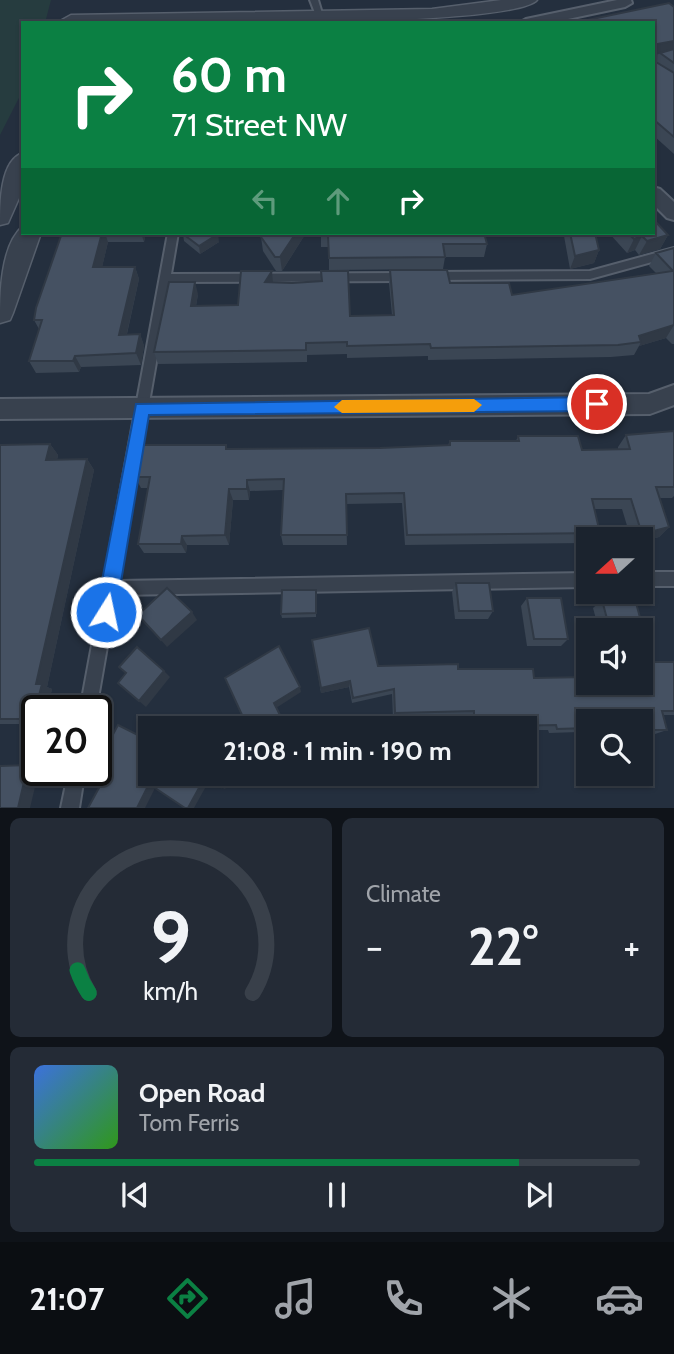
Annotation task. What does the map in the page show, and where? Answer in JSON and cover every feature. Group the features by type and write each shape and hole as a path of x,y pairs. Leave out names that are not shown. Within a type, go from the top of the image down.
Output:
{"street":[{"path":"74,0 71,21 321,20 471,11 522,1"},
{"path":"101,21 102,0"},
{"path":"535,21 624,0"},
{"path":"0,217 21,165"},
{"path":"655,195 674,214"},
{"path":"0,313 28,235"},
{"path":"0,409 650,404 674,396"}],"lane":[{"path":"314,0 321,20"},
{"path":"91,695 173,235"},
{"path":"425,276 590,275 674,252"},
{"path":"164,278 411,276"},
{"path":"653,579 674,579"},
{"path":"110,588 576,580"},
{"path":"70,808 74,786"}],"green space":[{"path":"0,0 51,0 46,21 21,21 21,94 0,135"}],"building":[{"path":"669,3 674,7 674,41 657,44 656,62 674,73 674,137 655,121 655,21 583,21"},
{"path":"674,49 674,63 660,53"},
{"path":"655,221 668,235 647,241 642,236 634,239 630,235 655,235"},
{"path":"61,235 101,235 93,267 135,267 119,335 140,334 136,353 75,356 73,361 29,361 42,320 34,320"},
{"path":"184,235 216,235 199,246"},
{"path":"295,235 280,257 275,257 261,237"},
{"path":"328,235 485,235 487,244 443,244 445,257 329,258"},
{"path":"570,235 595,235 599,250 575,256"},
{"path":"674,248 674,325 639,336 641,342 618,345 431,348 430,344 347,346 347,342 306,343 306,350 154,352 169,282 195,282 191,306 238,305 241,271 272,271 265,282 292,283 322,281 321,271 348,271 350,316 394,315 390,270 447,270 450,283 509,283 512,295 673,271 656,253"},
{"path":"674,431 674,487 656,487 669,527 653,531 653,527 640,527 631,499 592,499 599,527 576,527 576,533 407,535 404,493 346,494 347,535 281,535 284,479 247,480 247,489 229,489 225,535 182,536 181,544 138,544 150,477 135,477 141,445 226,445 226,449 380,448 450,445 450,441 519,441 518,436 578,436 582,450 630,449 626,435"},
{"path":"50,444 46,460 87,459 36,684 42,684 39,695 21,695 21,719 0,719 0,445"},
{"path":"456,583 489,583 493,611 459,611"},
{"path":"167,588 192,612 161,640 138,615"},
{"path":"282,590 316,590 316,613 281,614"},
{"path":"527,598 561,598 568,639 534,639"},
{"path":"603,604 636,604 640,618 607,618"},
{"path":"369,628 378,666 458,664 458,669 533,669 534,678 576,677 576,695 653,695 653,662 674,662 674,711 662,711 667,730 653,730 653,709 576,709 576,728 557,729 556,725 537,725 537,716 474,716 474,711 395,713 394,689 353,698 350,681 321,688 312,640"},
{"path":"279,646 300,687 274,703 280,716 242,716 225,678"},
{"path":"137,647 164,671 139,701 118,683 126,673 119,667"},
{"path":"118,725 138,735 138,786 148,786 137,808 88,808 100,786 112,786 112,736"},
{"path":"21,765 21,786 23,786 18,808 0,808 0,766"},
{"path":"152,786 200,786 188,808"}],"slow traffic":[{"path":"342,407 474,405"}],"route":[{"path":"106,612 142,409 597,404"}]}
